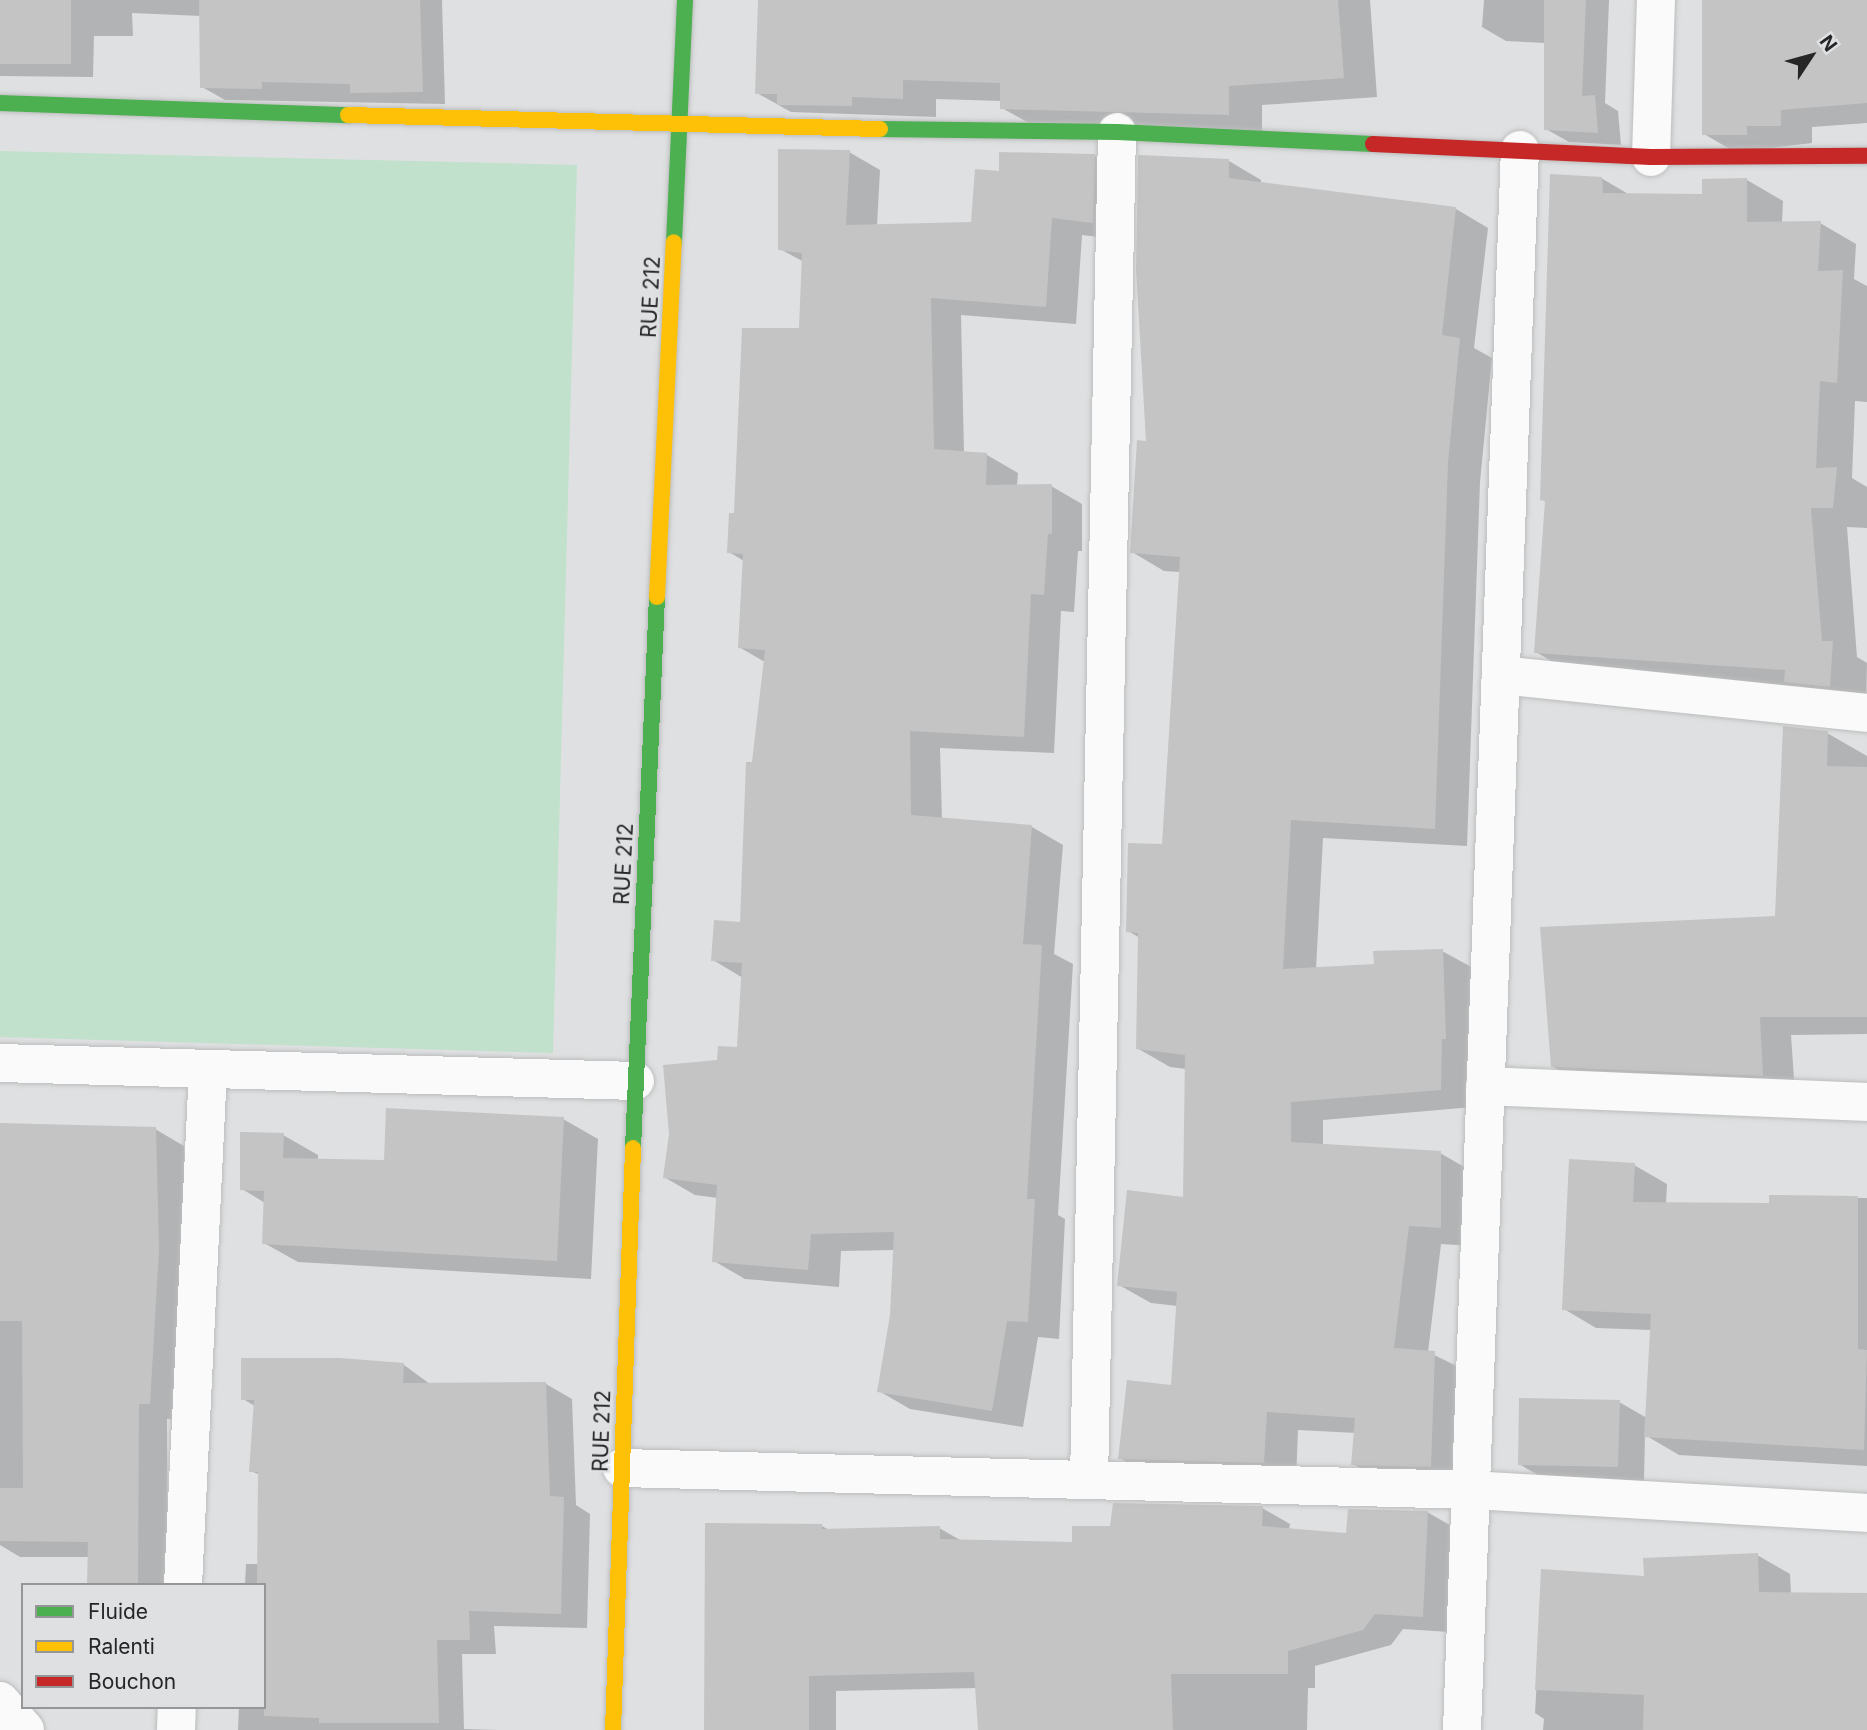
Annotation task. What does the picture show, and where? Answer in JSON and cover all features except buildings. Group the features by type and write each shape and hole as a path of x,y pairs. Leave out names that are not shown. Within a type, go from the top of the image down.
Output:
{"street":[{"name":"RUE 212","path":"613,1730 635,1081 685,0"},
{"path":"1651,157 1656,0"},
{"path":"0,103 681,126 1117,132 1651,157 1867,156"},
{"path":"1089,1480 1117,132"},
{"path":"1462,1730 1520,150"},
{"path":"1501,675 1867,713"},
{"path":"0,1063 635,1081"},
{"path":"183,1583 208,1070"},
{"path":"1485,1086 1867,1102"},
{"path":"622,1468 1471,1490 1867,1513"},
{"path":"0,1701 25,1730"},
{"path":"176,1730 177,1709"}],"green space":[{"path":"0,151 577,165 553,1053 0,1037"}],"traffic: fast":[{"path":"674,242 685,0"},
{"path":"0,103 348,115"},
{"path":"880,129 1117,132 1373,144"},
{"path":"633,1148 657,597"}],"traffic: slow":[{"path":"348,115 880,129"},
{"path":"657,597 674,242"},
{"path":"613,1730 633,1148"}],"traffic: jam":[{"path":"1373,144 1651,157 1867,156"}]}
